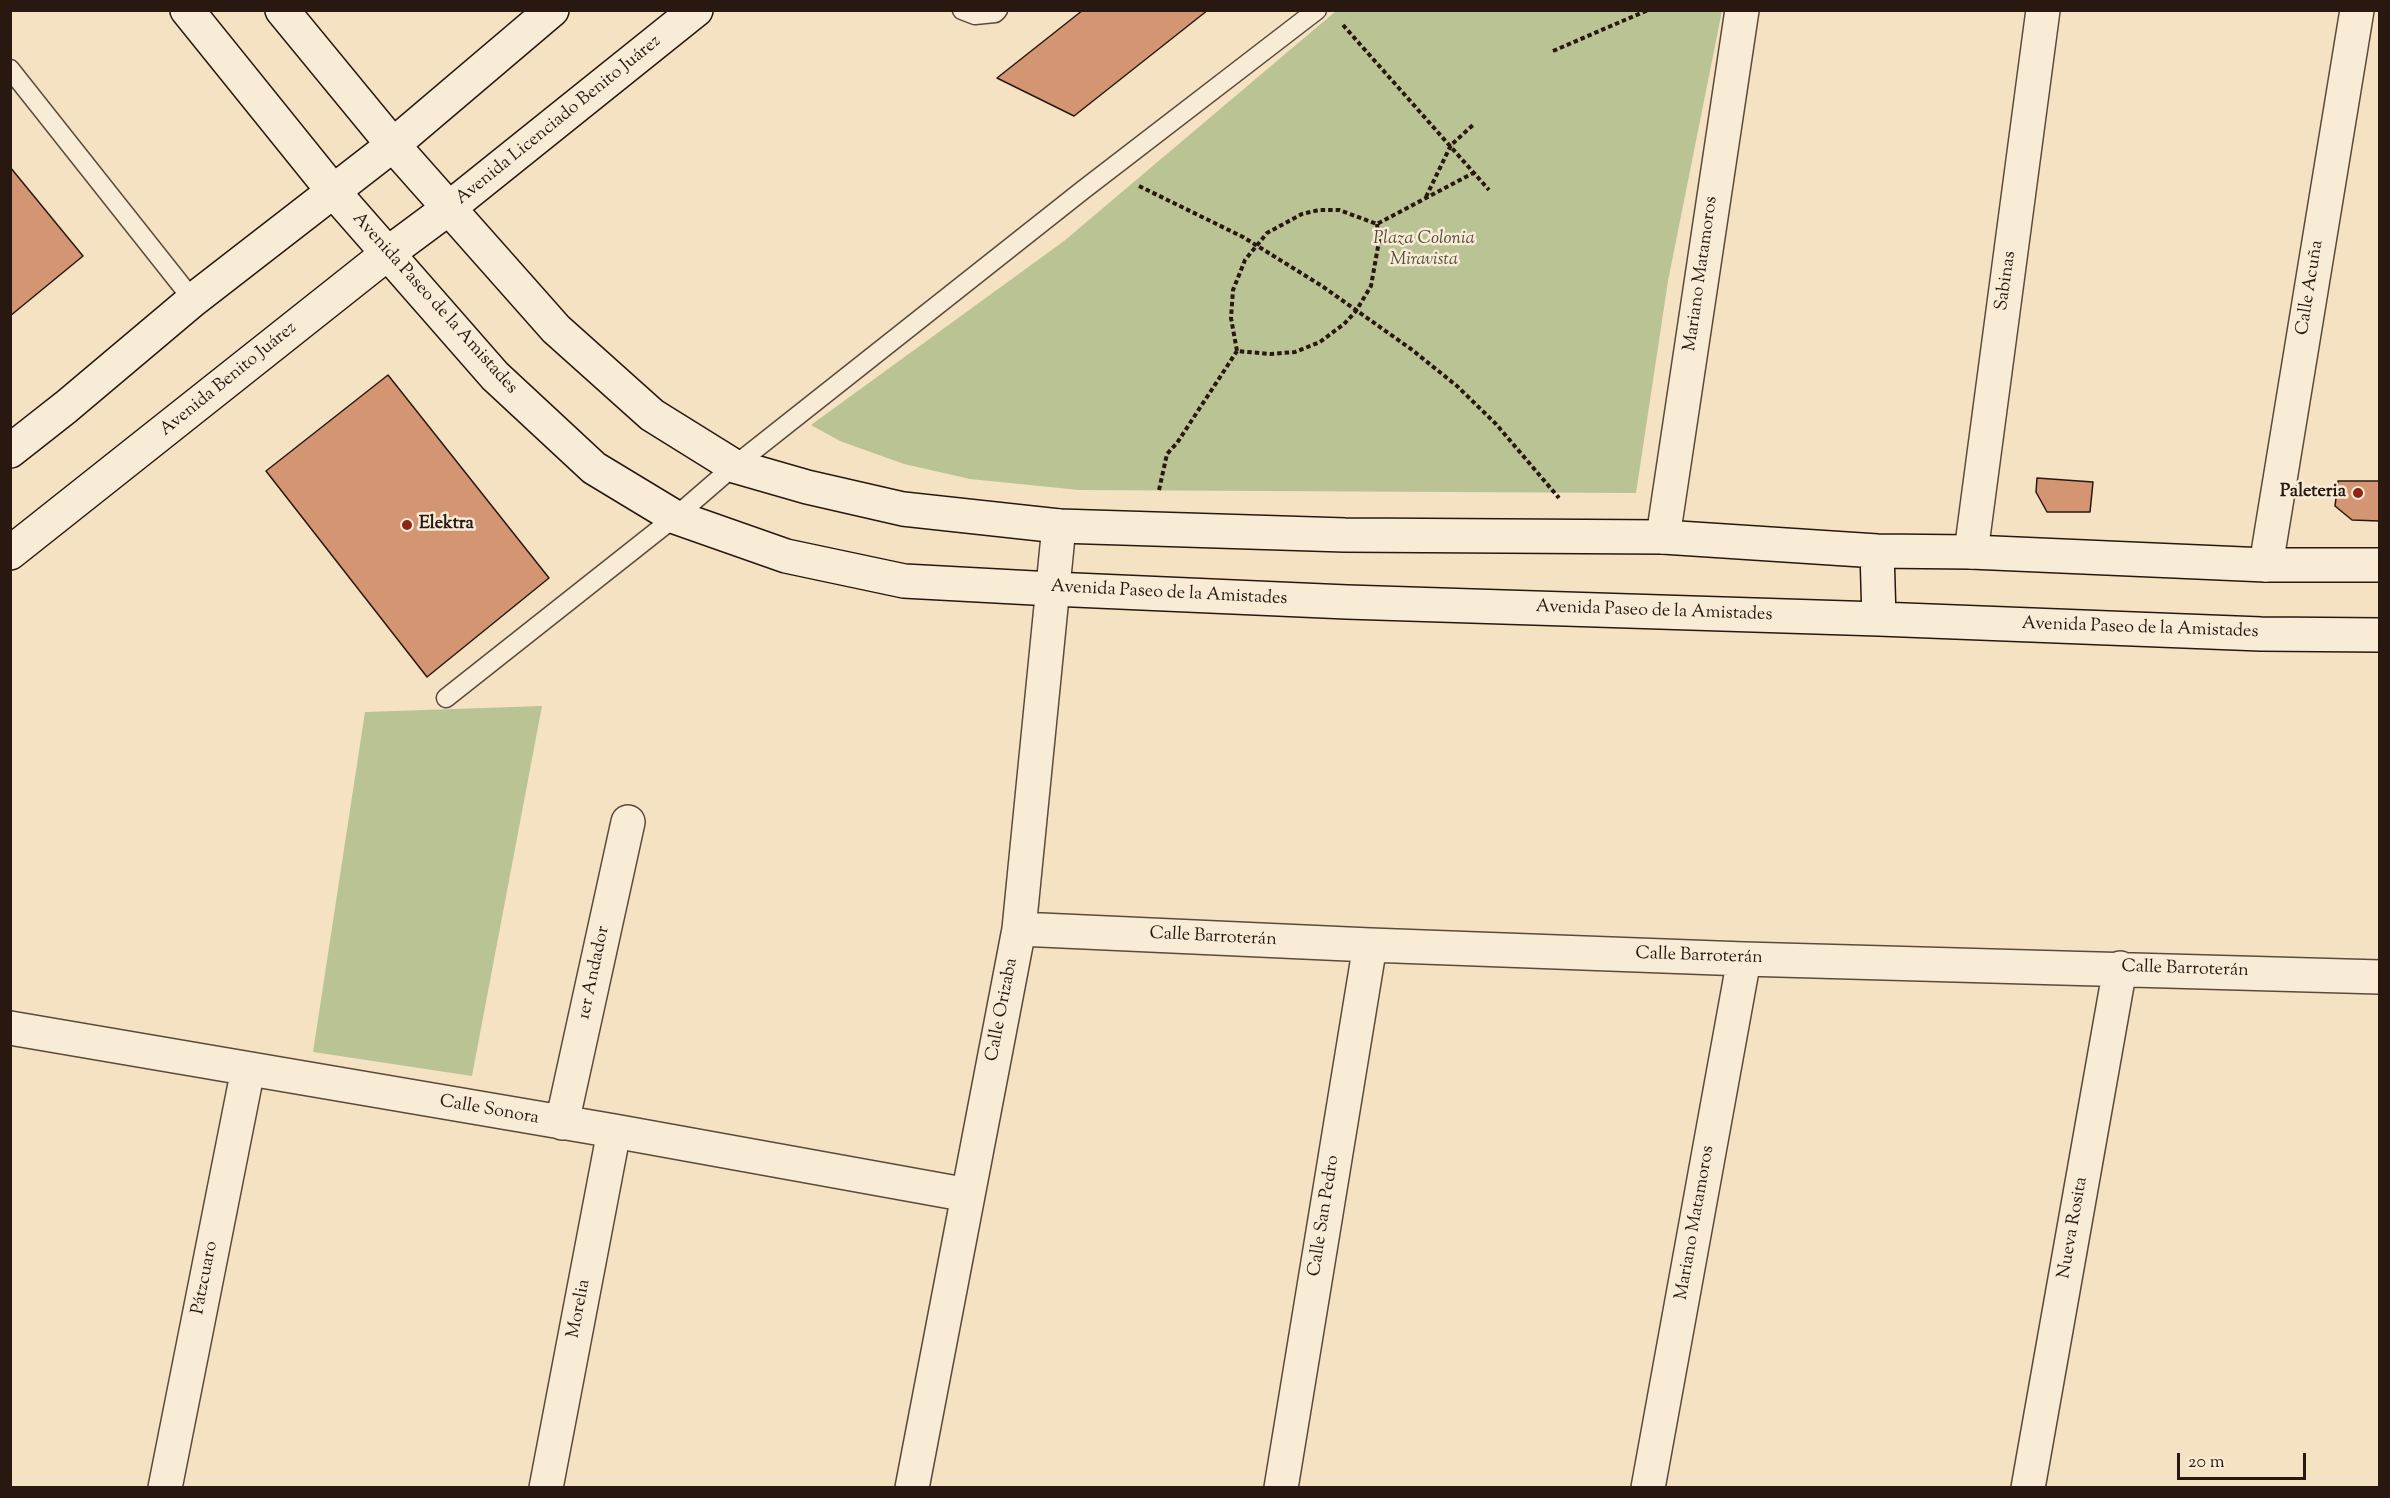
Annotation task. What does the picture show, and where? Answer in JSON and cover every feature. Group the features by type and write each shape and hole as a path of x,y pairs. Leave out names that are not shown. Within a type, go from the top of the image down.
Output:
{"street":[{"name":"Avenida Paseo de la Amistades","path":"187,10 333,191 495,376 594,468 675,517 786,556 904,581 1052,589 1347,602 2261,634 2379,635"},
{"path":"282,10 393,145 556,329 652,415 734,466 807,487 903,509 1059,526 1345,535 1663,537 1877,551 1971,552 2266,565 2379,565"},
{"path":"10,451 193,300 393,145 552,10"},
{"name":"Avenida Licenciado Benito Juárez","path":"449,208 696,10"},
{"name":"Mariano Matamoros","path":"1663,537 1742,10"},
{"name":"Sabinas","path":"1971,552 2043,10"},
{"name":"Calle Acuña","path":"2266,565 2357,10"},
{"name":"Avenida Benito Juárez","path":"10,553 387,254 449,208"},
{"name":"Calle Orizaba","path":"912,1488 1019,929 1059,526"},
{"path":"1877,551 1879,619"},
{"name":"1er Andador","path":"562,1123 628,822"},
{"name":"Calle Barroterán","path":"1019,929 1744,959 2379,977"},
{"name":"Calle San Pedro","path":"1281,1488 1370,945"},
{"name":"Mariano Matamoros","path":"1648,1488 1744,959"},
{"name":"Nueva Rosita","path":"2028,1488 2120,968"},
{"name":"Calle Sonora","path":"10,1028 614,1131 968,1195"},
{"name":"Pátzcuaro","path":"165,1488 248,1069"},
{"name":"Morelia","path":"546,1488 614,1131"}],"lane":[{"path":"962,10 975,15 995,13 998,10"},
{"path":"446,698 675,517 734,466 1108,171 1317,10"},
{"path":"10,69 193,300"}],"path":[{"path":"1553,51 1648,10"},
{"path":"1337,19 1489,190"},
{"path":"1425,198 1451,145 1473,125"},
{"path":"1108,171 1174,202 1322,286 1429,364 1496,424 1545,483 1557,493 1567,515 1571,537"},
{"path":"1152,530 1167,454 1177,443 1237,351 1231,318 1233,290 1245,260 1255,246 1267,233 1285,222 1319,210 1339,210 1377,224 1475,172"},
{"path":"1237,351 1270,354 1307,349 1339,328 1356,311 1371,286 1376,270 1379,241 1377,224"}],"green space":[{"name":"Plaza Colonia Miravista","path":"1336,11 1722,11 1668,281 1636,493 1079,490 970,479 904,464 840,441 811,425 1064,241"},
{"path":"542,706 472,1076 313,1052 365,712"}],"building":[{"path":"1083,10 1208,10 1074,116 997,78"},
{"path":"10,167 83,256 10,316"},
{"name":"Elektra","path":"388,375 549,578 427,677 266,471"},
{"path":"2037,478 2093,482 2090,512 2047,512 2036,492"},
{"name":"Paleteria","path":"2338,481 2379,481 2379,521 2352,520 2335,506"}],"place":[{"name":"Paleteria","path":"2358,493"},
{"name":"Elektra","path":"407,525"}]}
